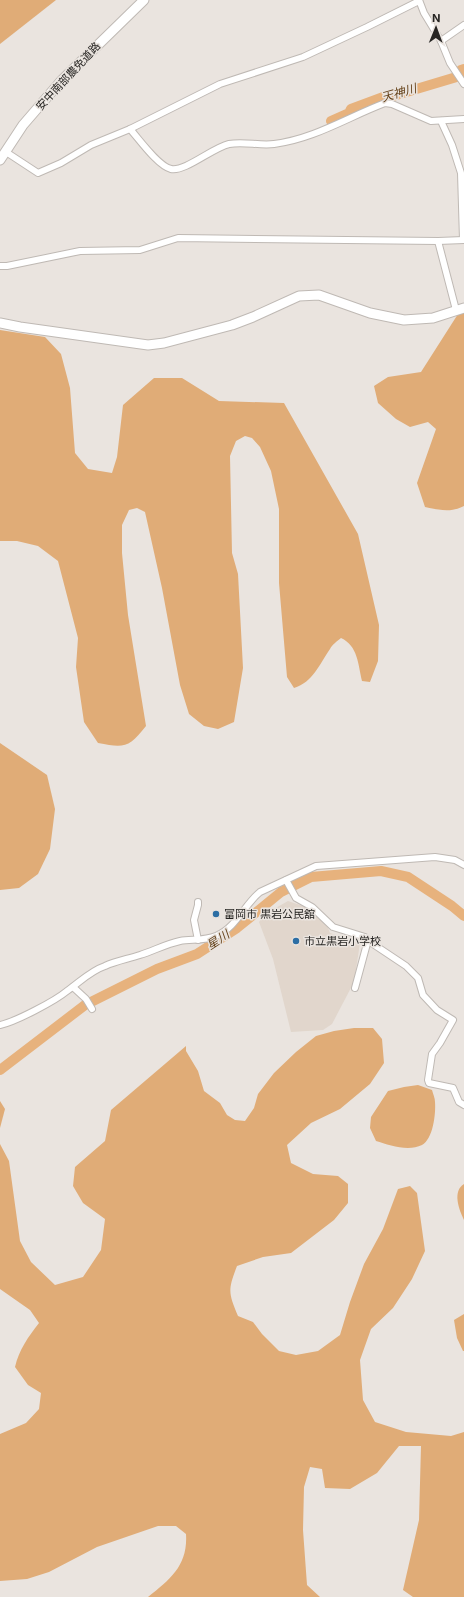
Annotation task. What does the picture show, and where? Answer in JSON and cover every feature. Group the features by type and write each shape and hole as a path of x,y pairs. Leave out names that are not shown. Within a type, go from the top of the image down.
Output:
{"street":[{"name":"安中南部農免道路","path":"0,160 23,125 61,80 144,0"},
{"path":"6,152 38,173 60,163 91,145 130,129 220,84 303,57 368,27 419,0 424,13 440,41 450,63 464,84"},
{"path":"440,41 464,25"},
{"path":"130,129 161,164 170,169 178,169 217,148 229,144 250,142 273,144 310,136 385,103 392,104 431,121 464,119"},
{"path":"0,266 28,262 80,250 140,250 178,238 464,240 461,173 442,121"},
{"path":"0,323 148,345 164,343 232,325 299,296 319,295 370,313 404,320 433,318 460,309 438,241"},
{"path":"0,1025 8,1023 46,1004 73,987 89,973 104,966 139,956 179,941 216,937 230,928 253,898 260,892 287,881 316,866 435,857 455,860 464,865"},
{"path":"287,881 296,898 312,907 333,927 365,937 406,966 418,978 423,995 437,1010 453,1020 432,1054 428,1080 429,1083 453,1088 459,1102 464,1105"},
{"path":"198,902 194,920 198,940"},
{"path":"355,988 368,940"},
{"path":"73,987 86,999 92,1009"}],"shaded area":[{"path":"0,0 56,0 0,44"},
{"path":"464,313 464,506 454,510 440,510 425,507 417,483 436,429 428,422 410,427 396,419 378,403 374,386 388,377 421,372 458,314"},
{"path":"0,330 45,337 61,354 70,388 75,453 88,469 112,473 117,457 123,405 154,378 182,378 219,401 284,403 358,534 379,625 378,661 370,682 362,681 354,651 347,641 341,638 332,646 315,672 306,682 294,688 287,677 279,583 279,509 271,471 260,447 252,438 245,436 236,441 230,456 232,553 238,574 243,668 234,722 218,729 204,726 189,714 180,685 162,588 145,512 137,508 129,510 122,525 122,553 128,615 146,726 135,739 125,745 114,746 98,743 84,722 76,667 78,638 58,561 38,546 17,541 0,541"},
{"path":"0,743 47,775 55,809 50,849 38,874 19,888 0,890"},
{"path":"288,901 303,906 326,923 330,933 360,943 354,982 332,1024 323,1030 291,1032 273,959 259,922 265,914"},
{"path":"354,1028 373,1028 382,1039 384,1063 370,1084 340,1109 311,1123 287,1145 291,1163 313,1174 338,1176 348,1184 348,1203 334,1220 291,1253 263,1257 237,1266 230,1291 238,1316 253,1322 262,1334 279,1351 296,1355 318,1351 340,1335 364,1264 383,1229 398,1189 410,1186 417,1193 425,1251 412,1279 393,1308 371,1329 360,1360 363,1400 375,1422 406,1432 451,1436 464,1432 464,1597 413,1597 403,1590 419,1520 421,1446 399,1446 377,1473 350,1489 325,1488 322,1469 310,1467 304,1487 303,1530 307,1585 320,1597 148,1597 171,1577 181,1563 186,1545 186,1534 176,1526 158,1526 97,1547 49,1572 27,1579 0,1581 0,1434 26,1423 39,1409 41,1393 28,1385 15,1367 24,1344 39,1323 30,1310 0,1289 0,1144 9,1161 20,1241 31,1262 55,1285 83,1277 101,1250 105,1219 83,1203 73,1186 75,1167 105,1141 111,1110 186,1046 186,1051 198,1071 204,1091 220,1103 227,1115 235,1120 245,1121 254,1108 258,1094 274,1073 296,1052 316,1036"},
{"path":"418,1085 432,1090 435,1100 433,1126 426,1142 417,1147 405,1148 376,1141 370,1128 371,1117 388,1091"},
{"path":"0,1101 5,1109 0,1128"},
{"path":"464,1184 464,1220 460,1211 457,1196 460,1187"},
{"path":"464,1314 463,1351 457,1338 454,1320"}],"waterway":[{"name":"天神川","path":"331,121 349,113 351,109 386,96 393,96 463,75 461,70 464,69"},
{"name":"星川","path":"0,1070 85,1005 157,969 197,954 237,928 281,892 311,877 381,871 408,877 452,906 464,916"}],"place":[{"name":"富岡市 黒岩公民舘","path":"216,914"},
{"name":"市立黒岩小学校","path":"296,941"}]}
